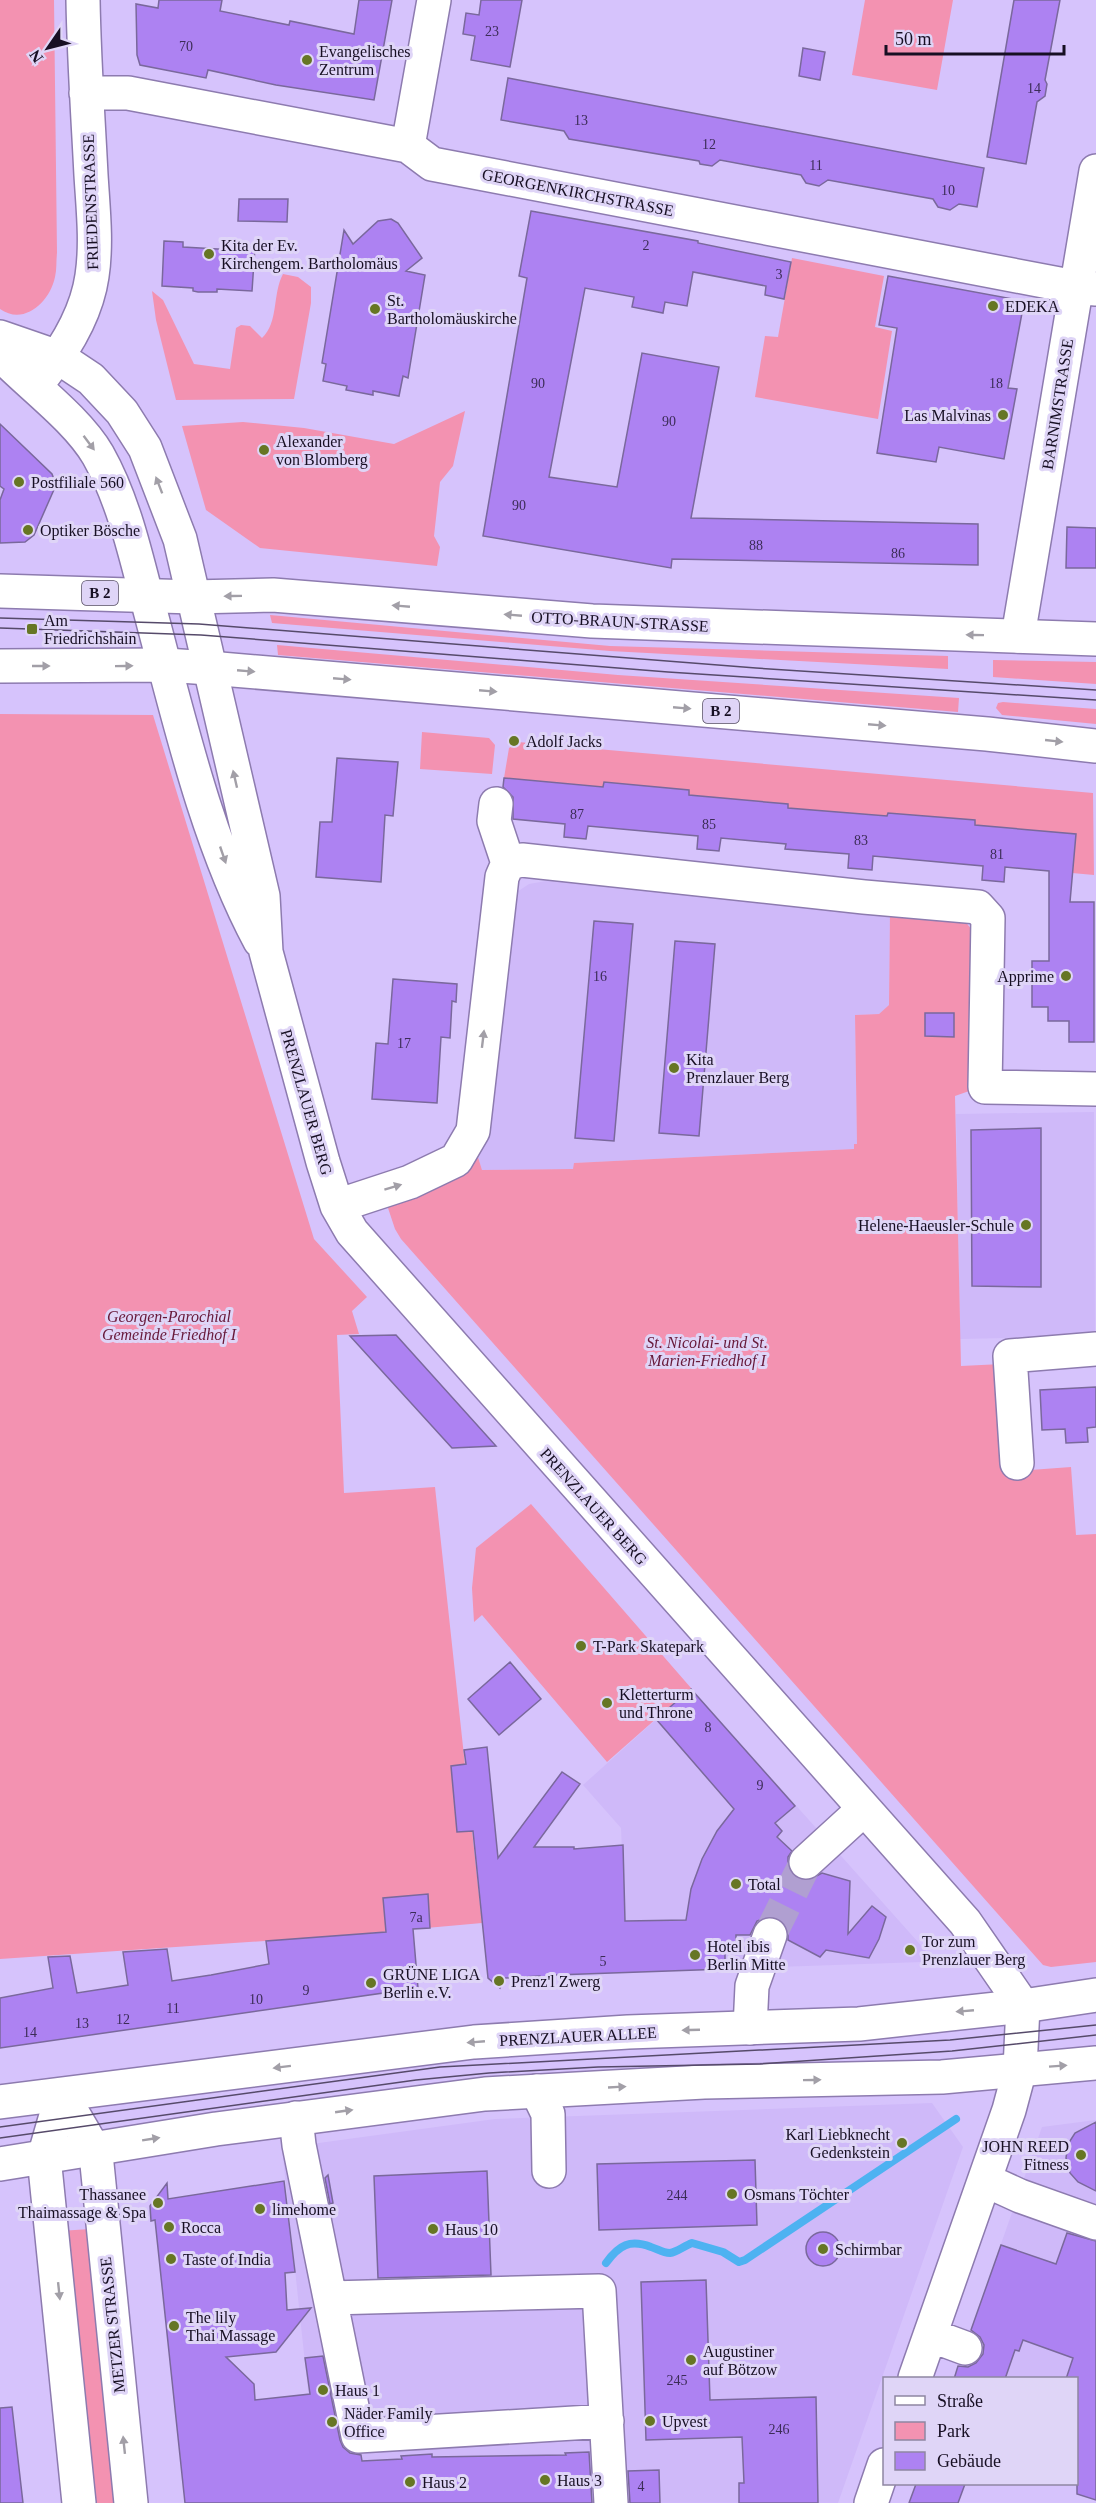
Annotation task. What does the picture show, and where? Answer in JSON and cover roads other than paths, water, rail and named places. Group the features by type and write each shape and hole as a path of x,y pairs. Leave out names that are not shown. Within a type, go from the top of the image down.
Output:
{"street":[{"name":"FRIEDENSTRASSE","path":"34,388 58,357 84,306 92,277 93,208 83,0"},
{"path":"408,146 434,0"},
{"name":"GEORGENKIRCHSTRASSE","path":"86,93 128,93 408,146 432,164 1086,288"},
{"name":"BARNIMSTRASSE","path":"1018,636 1086,288 1096,171"},
{"path":"0,337 58,357 91,379 122,412 145,448 180,539 208,668"},
{"path":"0,354 87,438 98,455 121,507 166,665"},
{"name":"B 2","path":"0,591 146,594"},
{"name":"OTTO-BRAUN-STRASSE","path":"146,594 193,597 273,595 592,621 1096,639"},
{"name":"B 2","path":"0,666 166,665 208,668 994,735 1096,746"},
{"name":"PRENZLAUER BERG","path":"166,665 204,799 239,902 266,952"},
{"name":"PRENZLAUER BERG","path":"208,668 262,896 266,952 337,1206 352,1232 965,1922 1023,2006"},
{"path":"337,1206 410,1182 456,1160 473,1131 502,877 508,863 495,821 496,804"},
{"path":"508,863 522,860 852,896 978,907 988,918 985,1087 1096,1089"},
{"path":"1017,1463 1010,1356 1096,1349"},
{"path":"806,1862 864,1809"},
{"path":"750,2028 752,1986 770,1935"},
{"name":"PRENZLAUER ALLEE","path":"0,2102 474,2042 859,2024 1023,2006 1096,1995"},
{"path":"916,2377 1009,2110 1020,2069 1023,2006"},
{"path":"0,2164 93,2148 424,2100 704,2082 942,2077 1096,2063"},
{"path":"548,2091 552,2171"},
{"path":"62,2095 93,2148"},
{"path":"62,2095 44,2157 79,2503"},
{"path":"297,2118 299,2145 358,2436 607,2421"},
{"name":"METZER STRASSE","path":"93,2148 97,2164 131,2503"},
{"path":"985,2180 1020,2196 1096,2223"},
{"path":"330,2298 599,2291 611,2503"},
{"path":"930,2335 965,2348"},
{"path":"871,2503 883,2470"}],"waterway":[{"path":"606,2263 620,2248 631,2244 644,2245 670,2253 692,2243 723,2252 739,2262 745,2260 956,2119"}],"tunnel":[{"path":"770,1935 806,1862"}],"tram line":[{"path":"0,618 199,624 756,668 1096,690"},
{"path":"0,628 201,635 668,672 1096,700"},
{"path":"0,2127 440,2067 950,2040 1096,2025"},
{"path":"0,2138 416,2080 489,2073 598,2067 760,2064 952,2051 1096,2035"}],"place":[{"name":"Evangelisches Zentrum","path":"307,60"},
{"name":"Kita der Ev. Kirchengem. Bartholomäus","path":"209,254"},
{"name":"EDEKA","path":"993,306"},
{"name":"St. Bartholomäuskirche","path":"375,309"},
{"name":"Las Malvinas","path":"1003,415"},
{"name":"Alexander von Blomberg","path":"264,450"},
{"name":"Postfiliale 560","path":"19,482"},
{"name":"Optiker Bösche","path":"28,530"},
{"name":"Am Friedrichshain","path":"32,629"},
{"name":"Adolf Jacks","path":"514,741"},
{"name":"Apprime","path":"1066,976"},
{"name":"Kita Prenzlauer Berg","path":"674,1068"},
{"name":"Helene-Haeusler-Schule","path":"1026,1225"},
{"name":"T-Park Skatepark","path":"581,1646"},
{"name":"Kletterturm und Throne","path":"607,1703"},
{"name":"Total","path":"736,1884"},
{"name":"Tor zum Prenzlauer Berg","path":"910,1950"},
{"name":"Hotel ibis Berlin Mitte","path":"695,1955"},
{"name":"Prenz'l Zwerg","path":"499,1981"},
{"name":"GRÜNE LIGA Berlin e.V.","path":"371,1983"},
{"name":"Karl Liebknecht Gedenkstein","path":"902,2143"},
{"name":"JOHN REED Fitness","path":"1081,2155"},
{"name":"Osmans Töchter","path":"732,2194"},
{"name":"Thassanee Thaimassage & Spa","path":"158,2203"},
{"name":"limehome","path":"260,2209"},
{"name":"Rocca","path":"169,2227"},
{"name":"Haus 10","path":"433,2229"},
{"name":"Schirmbar","path":"823,2249"},
{"name":"Taste of India","path":"171,2259"},
{"name":"The lily Thai Massage","path":"174,2326"},
{"name":"Augustiner auf Bötzow","path":"691,2360"},
{"name":"Haus 1","path":"323,2390"},
{"name":"Upvest","path":"650,2421"},
{"name":"Näder Family Office","path":"332,2422"},
{"name":"Haus 3","path":"545,2480"},
{"name":"Haus 2","path":"410,2482"}],"park label":[{"name":"Georgen-Parochial Gemeinde Friedhof I","path":"169,1325"},
{"name":"St. Nicolai- und St. Marien-Friedhof I","path":"707,1351"}]}
